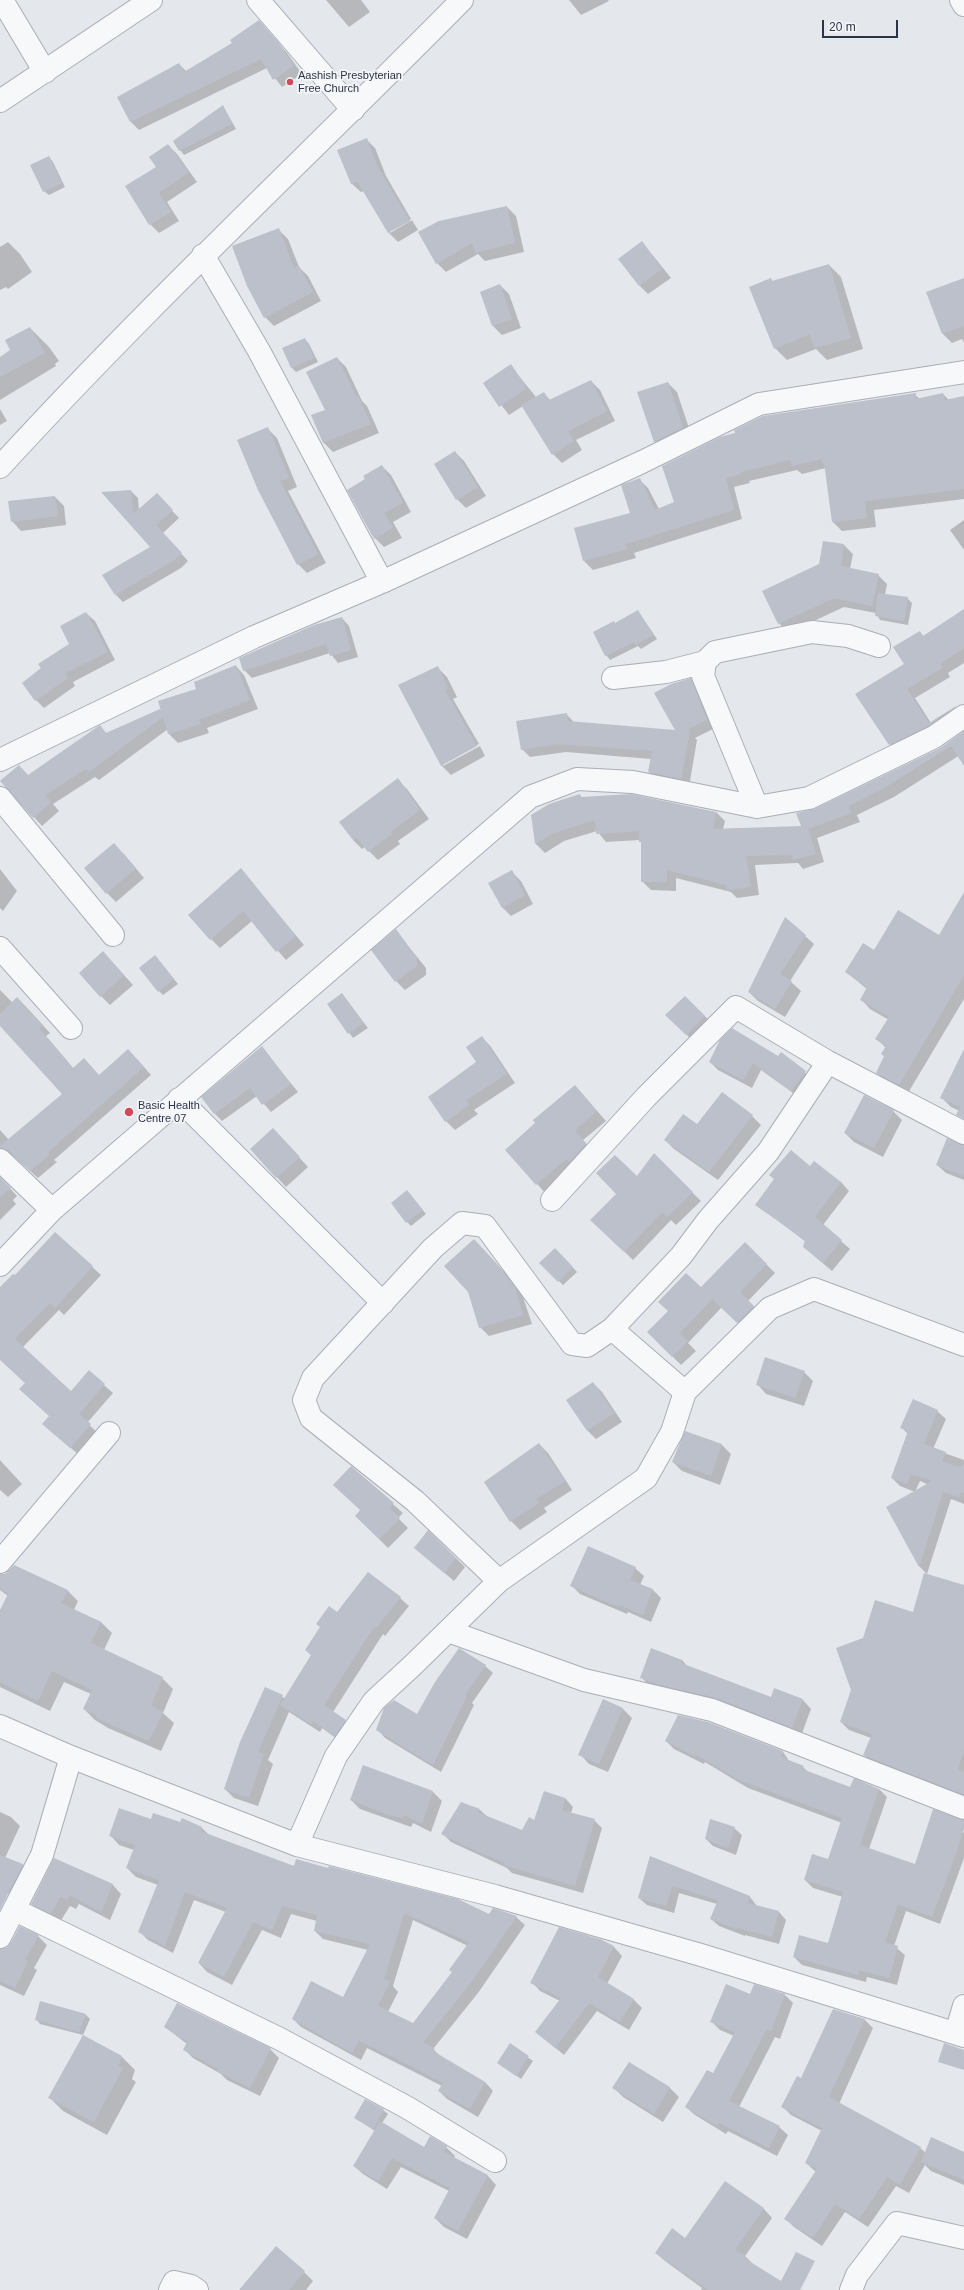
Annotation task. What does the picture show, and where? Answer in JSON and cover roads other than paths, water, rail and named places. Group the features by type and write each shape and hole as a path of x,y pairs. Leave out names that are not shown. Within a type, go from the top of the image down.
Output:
{"street":[{"path":"2,0 45,72"},
{"path":"0,102 151,0"},
{"path":"258,0 353,110"},
{"path":"0,467 77,382 203,255 353,110 462,0"},
{"path":"961,0 964,5"},
{"path":"203,255 259,351 382,582"},
{"path":"0,760 254,637 382,582 642,462 759,404 964,372"},
{"path":"613,678 666,672 705,662 715,652 812,632 848,636 879,646"},
{"path":"705,662 703,676 757,807"},
{"path":"0,1265 52,1210 530,797 577,779 633,782 757,807 809,798 934,737 964,716"},
{"path":"0,798 113,935"},
{"path":"0,948 71,1028"},
{"path":"552,1200 646,1097 736,1008 828,1062 964,1133"},
{"path":"499,1581 415,1501 311,1418 304,1400 313,1378 433,1248 462,1223 485,1226 572,1344 587,1346 612,1329 681,1256 708,1220 768,1152 828,1062"},
{"path":"179,1099 383,1303"},
{"path":"0,1160 52,1210"},
{"path":"297,1845 336,1756 374,1700 499,1581 646,1478 672,1432 685,1392 770,1308 814,1289 964,1345"},
{"path":"612,1329 685,1392"},
{"path":"0,1562 109,1433"},
{"path":"448,1631 584,1680 712,1710 964,1808"},
{"path":"0,1726 71,1757 297,1845 510,1900 701,1955 960,2034 964,2006"},
{"path":"0,1937 42,1855 71,1757"},
{"path":"15,1910 280,2039 408,2108 495,2161"},
{"path":"851,2290 857,2274 897,2223 964,2238"},
{"path":"170,2290 174,2282 191,2286 197,2290"}],"place":[{"name":"Aashish Presbyterian Free Church","path":"290,82"},
{"name":"Basic Health Centre 07","path":"129,1112"}]}
